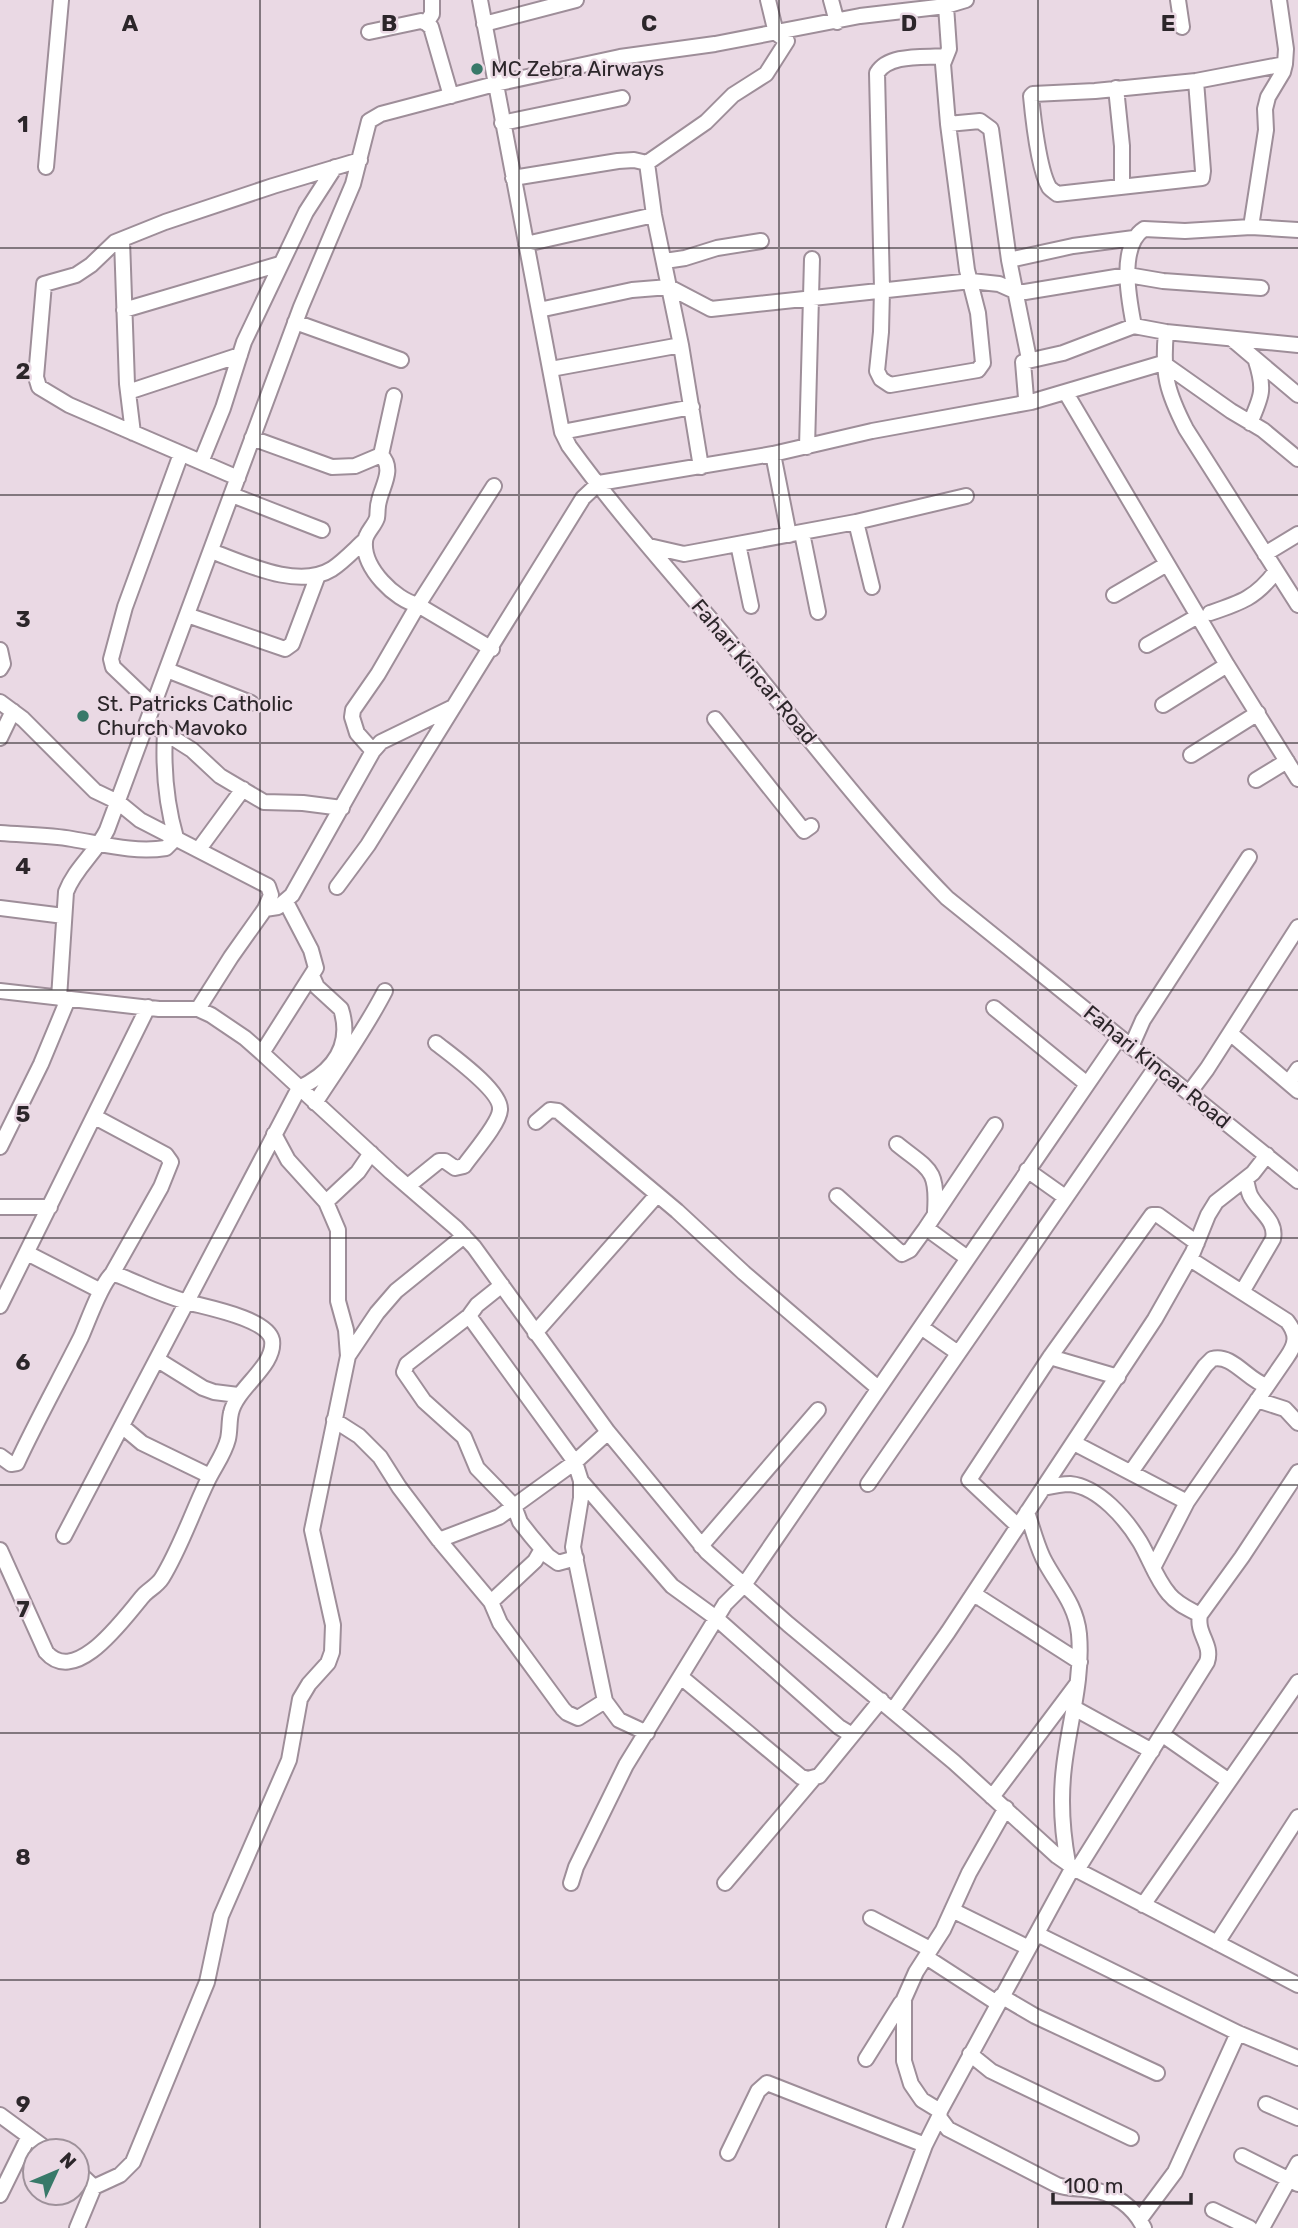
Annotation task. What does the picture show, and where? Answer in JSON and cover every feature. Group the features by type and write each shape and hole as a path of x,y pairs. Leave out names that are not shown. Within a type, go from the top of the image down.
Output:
{"street":[{"path":"46,167 61,0"},
{"path":"426,23 432,14 432,0"},
{"name":"Fahari Kincar Road","path":"480,0 562,432 569,446 648,545 923,873 974,921 1298,1181"},
{"path":"484,24 576,0"},
{"path":"513,178 618,161 647,163 706,122 733,95 766,74 787,41 776,33 768,0"},
{"path":"831,0 837,22"},
{"path":"0,1147 41,1064 64,998 66,892 73,877 99,846 118,803 295,322 353,184 369,121 398,109 495,84 620,57 837,22 900,6 966,0"},
{"path":"1178,0 1182,27"},
{"path":"1251,227 1266,130 1265,109 1268,97 1285,64 1286,49 1279,0"},
{"path":"939,4 949,35 946,56 943,64 948,124 967,270 982,343 983,363 978,370 890,385 881,379 877,372 882,289 877,74 885,64 897,60 946,56"},
{"path":"369,32 421,21 426,23 431,27 451,96"},
{"path":"1196,81 1202,178 1057,194 1049,188 1031,96 1036,92 1196,81 1285,64"},
{"path":"1116,88 1122,146 1122,187"},
{"path":"502,122 622,98"},
{"path":"948,124 979,121 991,129 1009,260 1029,359"},
{"path":"238,478 69,405 37,385 44,284 84,271 109,247 122,240 189,214 360,160"},
{"path":"647,163 654,215 681,345 701,467"},
{"path":"201,462 223,408 240,355 280,264 306,212 335,167"},
{"path":"526,244 654,215"},
{"path":"1134,326 1128,275 1129,254 1134,238 1144,229 1185,231 1251,227 1298,230"},
{"path":"1009,260 1134,238"},
{"path":"122,240 128,393 133,433"},
{"path":"665,261 717,248 761,241"},
{"path":"807,447 812,259"},
{"path":"124,310 280,264"},
{"path":"539,310 632,290 669,287 711,309 971,281 999,284 1017,292 1035,291 1128,275 1163,281 1261,288"},
{"path":"295,322 401,360"},
{"path":"1031,402 1026,398 1022,365 1029,359 1063,353 1134,326 1166,332 1298,345"},
{"path":"1166,332 1163,363 1172,402 1186,429 1296,599"},
{"path":"1231,339 1298,395"},
{"path":"551,369 681,345"},
{"path":"128,393 240,355"},
{"path":"1250,423 1262,397 1263,385 1256,359"},
{"path":"337,887 369,845 583,498 599,484 773,454 872,431 1031,402 1163,363"},
{"path":"1163,363 1298,459"},
{"path":"1066,393 1167,564 1204,614 1227,665 1298,779"},
{"path":"381,455 394,396"},
{"path":"562,432 692,407"},
{"path":"252,438 332,467 355,466 381,455"},
{"path":"154,706 113,667 111,659 125,607 181,454"},
{"path":"773,454 818,612"},
{"path":"211,551 278,574 317,575 332,569 365,540 377,517 378,503 388,471 381,455"},
{"path":"373,751 357,733 352,717 353,710 494,486"},
{"path":"232,495 322,530"},
{"path":"648,545 684,554 856,522 966,496"},
{"path":"856,522 873,587"},
{"path":"1265,554 1298,534"},
{"path":"365,540 366,551 374,570 386,586 406,603 418,605 492,649"},
{"path":"738,544 751,606"},
{"path":"1114,595 1167,564"},
{"path":"1147,645 1204,614 1255,595 1276,571"},
{"path":"187,615 285,649 292,644 317,575"},
{"path":"0,650 3,664 0,669"},
{"path":"1163,705 1227,665"},
{"path":"167,670 251,703"},
{"path":"0,702 13,711 86,783 140,820 268,886 271,895 265,909 230,957 198,1009"},
{"path":"265,909 278,907 286,902 373,751 381,742 453,708"},
{"path":"0,738 13,711"},
{"path":"1191,755 1258,713"},
{"path":"716,719 804,831 811,826"},
{"path":"148,722 192,750 220,776 270,804 295,803 342,808"},
{"path":"165,733 168,809 176,838"},
{"path":"1256,780 1287,761"},
{"path":"199,849 243,789"},
{"path":"0,833 69,838 99,846 162,849 170,846 176,838"},
{"path":"1131,1047 1143,1020 1249,857"},
{"path":"262,1053 316,968 315,960 286,902"},
{"path":"0,908 64,916"},
{"path":"1189,1093 1298,927"},
{"path":"64,1536 299,1088 330,1069 340,1055 345,1041 344,1017 341,1009 317,987 312,976"},
{"path":"0,991 148,1007 198,1009 245,1038 464,1236 608,1432 701,1546 744,1585 893,1710 1072,1867 1298,1985"},
{"path":"315,1103 353,1042 365,1030 385,991"},
{"path":"0,1306 148,1007"},
{"path":"994,1008 1087,1084"},
{"path":"1230,1033 1294,1086 1298,1069"},
{"path":"570,1883 626,1765 725,1604 744,1585 966,1257 1119,1038"},
{"path":"408,1186 439,1161 455,1168 464,1166 501,1109 498,1100 488,1088 436,1043"},
{"path":"868,1484 1156,1067"},
{"path":"536,1122 550,1111 558,1111 677,1211 744,1273 878,1388"},
{"path":"0,1455 11,1464 18,1463 101,1291 161,1187 171,1162 166,1155 94,1117"},
{"path":"838,1196 901,1254 910,1250 995,1125"},
{"path":"77,2228 94,2187 120,2175 133,2162 207,1982 221,1916 289,1760 300,1699 309,1684 328,1663 332,1652 333,1625 312,1530 348,1356 346,1329 338,1301 338,1230 326,1202 288,1160 274,1134"},
{"path":"897,1144 934,1177 937,1187 935,1214"},
{"path":"326,1202 358,1172 371,1153"},
{"path":"893,1710 1118,1377 1190,1259 1216,1202 1246,1179 1267,1154"},
{"path":"1027,1170 1065,1197"},
{"path":"1242,1292 1274,1232 1269,1220 1249,1194 1246,1179"},
{"path":"535,1334 657,1195"},
{"path":"0,1207 50,1207"},
{"path":"1018,1526 969,1480 1050,1357 1152,1215 1158,1215 1197,1243"},
{"path":"926,1228 966,1257"},
{"path":"348,1356 377,1313 396,1291 464,1236"},
{"path":"26,1253 101,1291"},
{"path":"1153,1568 1187,1502 1295,1346 1294,1332 1287,1321 1190,1259"},
{"path":"0,1550 46,1651 52,1659 59,1662 75,1661 107,1638 143,1596 161,1580 221,1458 228,1441 230,1415 238,1395 266,1362 272,1342 262,1329 220,1309 188,1302 112,1274"},
{"path":"502,1285 477,1305 469,1316 407,1364 404,1372 424,1401 464,1437 477,1468 514,1506 520,1522 542,1549 558,1563 576,1558"},
{"path":"469,1316 576,1462 581,1481 581,1498 574,1535 576,1558 606,1701 619,1720 647,1732"},
{"path":"921,1327 958,1353"},
{"path":"1050,1357 1118,1377"},
{"path":"1131,1472 1212,1359 1226,1359 1258,1383 1267,1386"},
{"path":"158,1360 203,1388 238,1395"},
{"path":"1257,1401 1285,1409 1298,1423"},
{"path":"701,1546 818,1410"},
{"path":"334,1420 370,1445 439,1540 491,1602 500,1623 567,1713 582,1716 606,1701"},
{"path":"123,1427 142,1443 210,1476"},
{"path":"439,1540 485,1524 514,1506 576,1462 608,1432"},
{"path":"1074,1443 1187,1502"},
{"path":"912,2228 896,2222 939,2114 1072,1867 1163,1735 1207,1662 1209,1650 1198,1625 1200,1615 1242,1558 1298,1472"},
{"path":"581,1481 672,1586 716,1618 839,1727 852,1735"},
{"path":"1043,1488 1068,1484 1095,1495 1119,1515 1139,1540 1170,1595 1200,1615"},
{"path":"1027,1512 1042,1556 1060,1583 1076,1617 1080,1662 1064,1768 1061,1827 1072,1867"},
{"path":"491,1602 535,1561 542,1549"},
{"path":"972,1596 980,1598 1080,1662"},
{"path":"681,1677 801,1777 814,1778"},
{"path":"992,1797 1078,1682"},
{"path":"1143,1905 1298,1682"},
{"path":"725,1884 881,1700"},
{"path":"1074,1708 1152,1751"},
{"path":"1163,1735 1229,1781"},
{"path":"866,2059 904,1999 1006,1808"},
{"path":"1217,1943 1298,1817"},
{"path":"952,1910 1029,1948"},
{"path":"871,1917 999,2000 1157,2073"},
{"path":"1037,1934 1238,2034 1298,2058"},
{"path":"904,1999 904,2061 911,2084 922,2100 939,2114 948,2129 1057,2186 1091,2190 1118,2199 1142,2223 1175,2172 1238,2034"},
{"path":"970,2054 991,2071 1131,2138"},
{"path":"728,2153 758,2091 767,2083 925,2145"},
{"path":"1266,2104 1298,2118"},
{"path":"0,2115 29,2136 4,2177 0,2195"},
{"path":"1242,2156 1293,2182"},
{"path":"1262,2228 1293,2182 1298,2163"},
{"path":"91,2184 94,2187"},
{"path":"1213,2210 1250,2228"}],"place":[{"name":"MC Zebra Airways","path":"477,69"},
{"name":"St. Patricks Catholic Church Mavoko","path":"83,716"}]}
